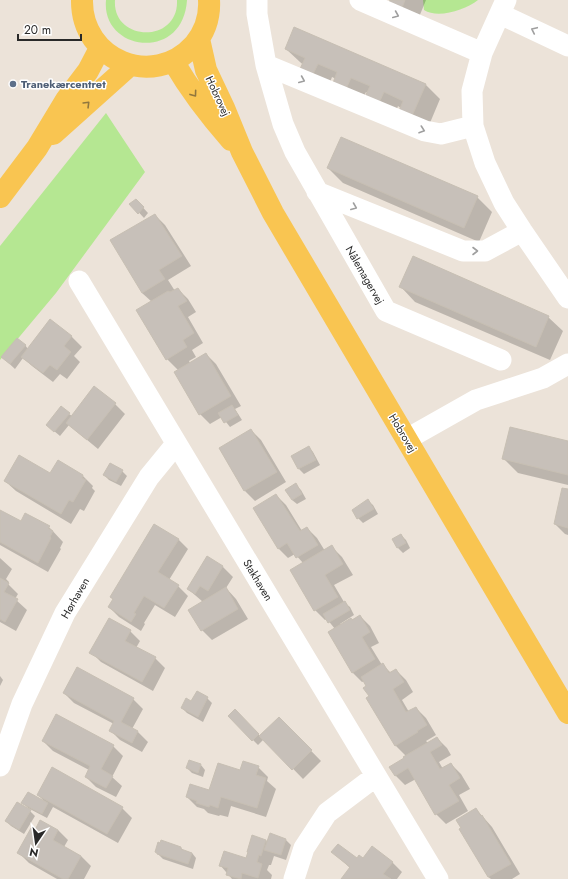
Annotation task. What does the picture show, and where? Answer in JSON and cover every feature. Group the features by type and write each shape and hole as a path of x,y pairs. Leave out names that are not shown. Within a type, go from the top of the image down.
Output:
{"main road":[{"path":"82,0 82,11 88,31 100,48 114,58 130,65 152,67 173,61 187,52 199,39 206,24 210,8 209,0"},
{"name":"Hobrovej","path":"199,39 206,70 224,108 242,152 273,213 568,713"},
{"path":"0,197 37,148 66,100 88,70 100,48"},
{"name":"Hobrovej","path":"173,61 209,115 242,152"},
{"path":"37,148 130,65"}],"street":[{"name":"Nålemagervej","path":"257,0 257,14 266,65 283,124 295,152 317,192 386,311 501,360"},
{"path":"360,0 482,53"},
{"path":"568,46 503,7 482,53 472,91 473,126 486,163 504,203 568,298"},
{"path":"266,65 425,131 441,134 473,126"},
{"path":"317,192 463,250 485,251 522,231"},
{"name":"Stakhaven","path":"79,280 438,879"},
{"path":"407,439 476,400 543,378 568,364"},
{"name":"Hørhaven","path":"0,766 22,704 65,613 148,477 176,444"},
{"path":"294,879 304,848 327,813 376,776"}],"green space":[{"path":"106,0 115,0 117,14 124,24 134,30 146,32 157,30 168,24 175,14 177,0 187,0 182,20 172,34 158,41 143,43 128,39 116,30 108,17"},
{"path":"423,0 478,0 473,4 459,10 437,14 424,10"},
{"path":"106,113 145,172 56,293 0,360 0,246"}],"building":[{"path":"390,0 405,0 402,8 389,2"},
{"path":"294,27 426,84 412,116 399,111 403,101 384,92 379,103 365,97 370,86 351,78 346,89 333,83 337,72 318,64 313,74 300,69 305,58 285,49"},
{"path":"341,137 478,196 464,228 327,168"},
{"path":"136,199 144,207 138,214 129,204"},
{"path":"155,214 182,256 159,270 165,279 142,293 110,240"},
{"path":"413,256 549,316 536,347 399,287"},
{"path":"178,288 187,301 178,306 194,333 183,340 187,347 166,360 136,310 168,291 170,292"},
{"path":"50,319 72,336 64,346 71,352 57,370 50,365 43,373 21,357"},
{"path":"17,338 26,345 10,364 1,357"},
{"path":"206,353 231,396 199,415 174,372"},
{"path":"94,386 116,403 87,440 66,423"},
{"path":"232,405 238,415 224,423 218,413"},
{"path":"61,406 70,413 54,432 46,425"},
{"path":"510,427 568,441 568,475 502,459"},
{"path":"251,429 277,472 244,491 219,448"},
{"path":"309,446 316,460 298,469 291,456"},
{"path":"19,455 50,473 58,460 83,475 82,478 86,480 73,502 69,500 61,514 4,481"},
{"path":"110,463 123,470 116,482 103,475"},
{"path":"296,483 302,494 292,500 285,490"},
{"path":"562,488 568,489 568,528 554,524"},
{"path":"276,494 300,531 307,527 318,545 296,558 287,543 278,549 253,508"},
{"path":"368,499 374,509 357,519 352,510"},
{"path":"0,510 21,521 25,513 50,526 48,528 53,531 50,537 51,538 38,563 0,542"},
{"path":"154,524 179,539 158,572 179,585 164,608 144,596 134,613 136,614 131,622 108,607 113,599 110,597"},
{"path":"401,534 406,543 397,548 392,539"},
{"path":"332,545 343,564 325,575 338,597 314,611 290,570"},
{"path":"207,556 223,566 208,591 200,586 195,594 187,589"},
{"path":"0,578 9,583 4,592 18,599 5,622 0,619"},
{"path":"226,587 238,609 201,631 188,610"},
{"path":"345,601 350,610 328,623 323,614"},
{"path":"360,615 370,632 362,637 375,659 352,673 328,632 351,618 352,620"},
{"path":"109,618 131,630 125,641 156,657 142,682 89,653"},
{"path":"383,663 389,673 396,669 404,682 393,689 406,712 416,707 427,725 395,746 366,698 369,696 363,688 366,686 361,677"},
{"path":"77,667 134,698 121,722 138,731 132,743 109,731 114,721 63,693"},
{"path":"197,691 208,697 198,717 181,708 186,698 191,701"},
{"path":"235,709 259,734 252,741 228,716"},
{"path":"56,714 114,745 101,769 113,776 106,788 85,777 90,766 42,741"},
{"path":"279,717 312,750 292,770 259,736"},
{"path":"437,737 442,745 430,752 440,769 451,763 460,778 449,785 459,801 435,815 408,768 395,776 389,767"},
{"path":"189,760 201,764 198,773 186,768"},
{"path":"243,761 259,766 256,775 266,778 257,808 221,797 218,808 210,805 209,807 196,803 197,801 186,797 190,784 209,790 218,763 240,770"},
{"path":"52,767 123,807 107,834 37,795"},
{"path":"28,792 48,803 42,814 21,803"},
{"path":"17,802 31,810 19,830 5,821"},
{"path":"476,808 481,816 482,815 511,864 488,877 459,829 461,828 456,820"},
{"path":"40,820 58,830 53,840 81,856 68,879 63,879 17,853 31,828 35,830"},
{"path":"270,833 286,839 281,855 264,850"},
{"path":"252,835 266,840 261,856 259,855 257,862 262,864 258,878 242,873 241,879 226,875 228,868 219,866 224,851 246,858"},
{"path":"161,840 181,847 181,849 192,853 188,864 157,854 155,852 158,842 160,843"},
{"path":"338,844 357,858 359,855 363,858 372,846 393,862 383,874 391,879 341,879 350,867 331,852"}],"place":[{"name":"Tranekærcentret","path":"13,84"}]}
